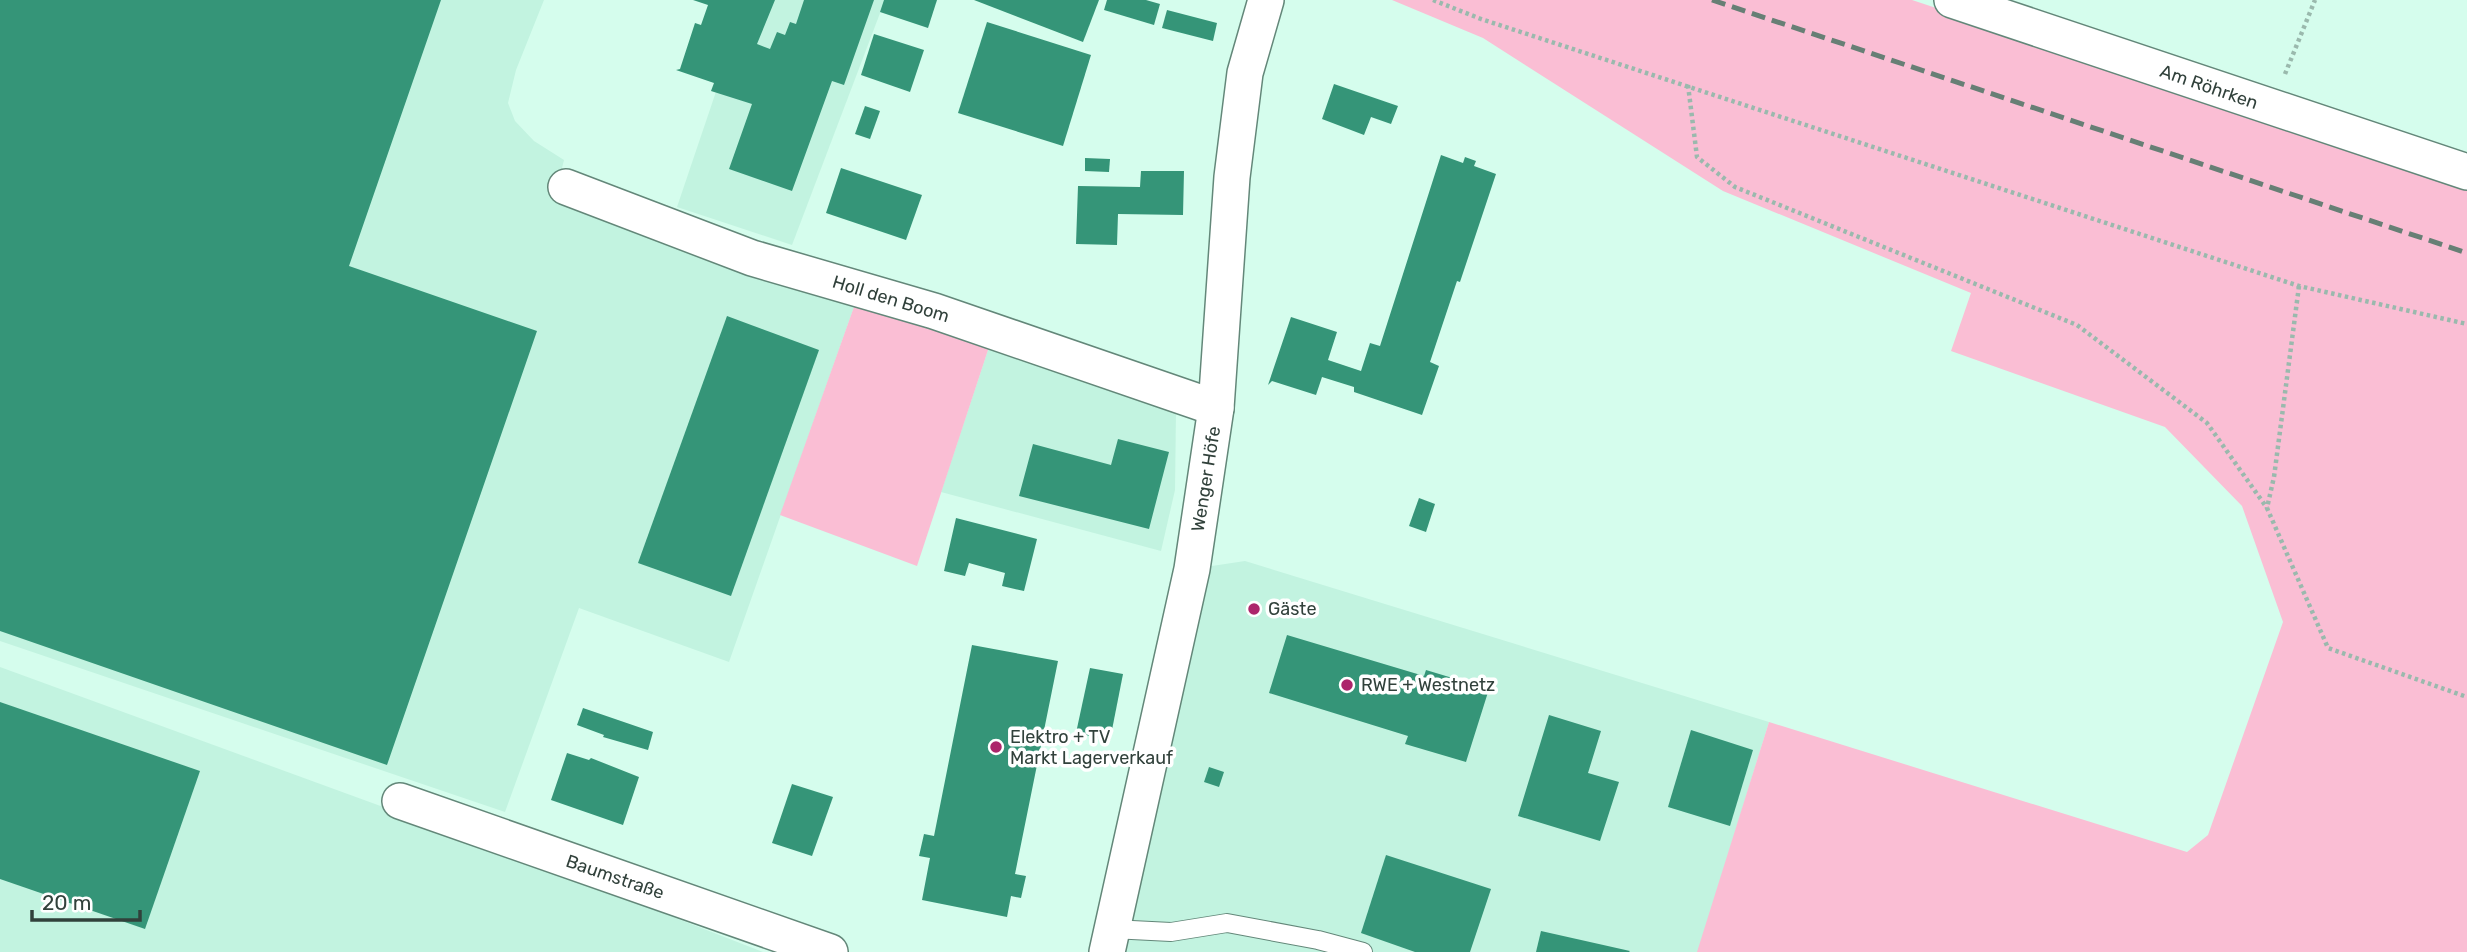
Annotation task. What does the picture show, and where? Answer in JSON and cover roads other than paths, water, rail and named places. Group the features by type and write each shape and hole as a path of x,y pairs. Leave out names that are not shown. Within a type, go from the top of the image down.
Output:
{"street":[{"name":"Wenger Höfe","path":"1109,940 1192,569 1216,408 1232,177 1245,73 1266,0"},
{"name":"Am Röhrken","path":"1952,0 2467,172"},
{"name":"Holl den Boom","path":"566,187 752,258 934,311 1216,408"},
{"name":"Baumstraße","path":"400,801 830,952"}],"lane":[{"path":"1109,940 1227,923 1318,940 1363,952"}],"railway":[{"path":"1712,0 2467,253"}],"place":[{"name":"Gäste","path":"1254,609"},
{"name":"RWE + Westnetz","path":"1347,685"},
{"name":"Elektro + TV Markt Lagerverkauf","path":"996,747"}]}
